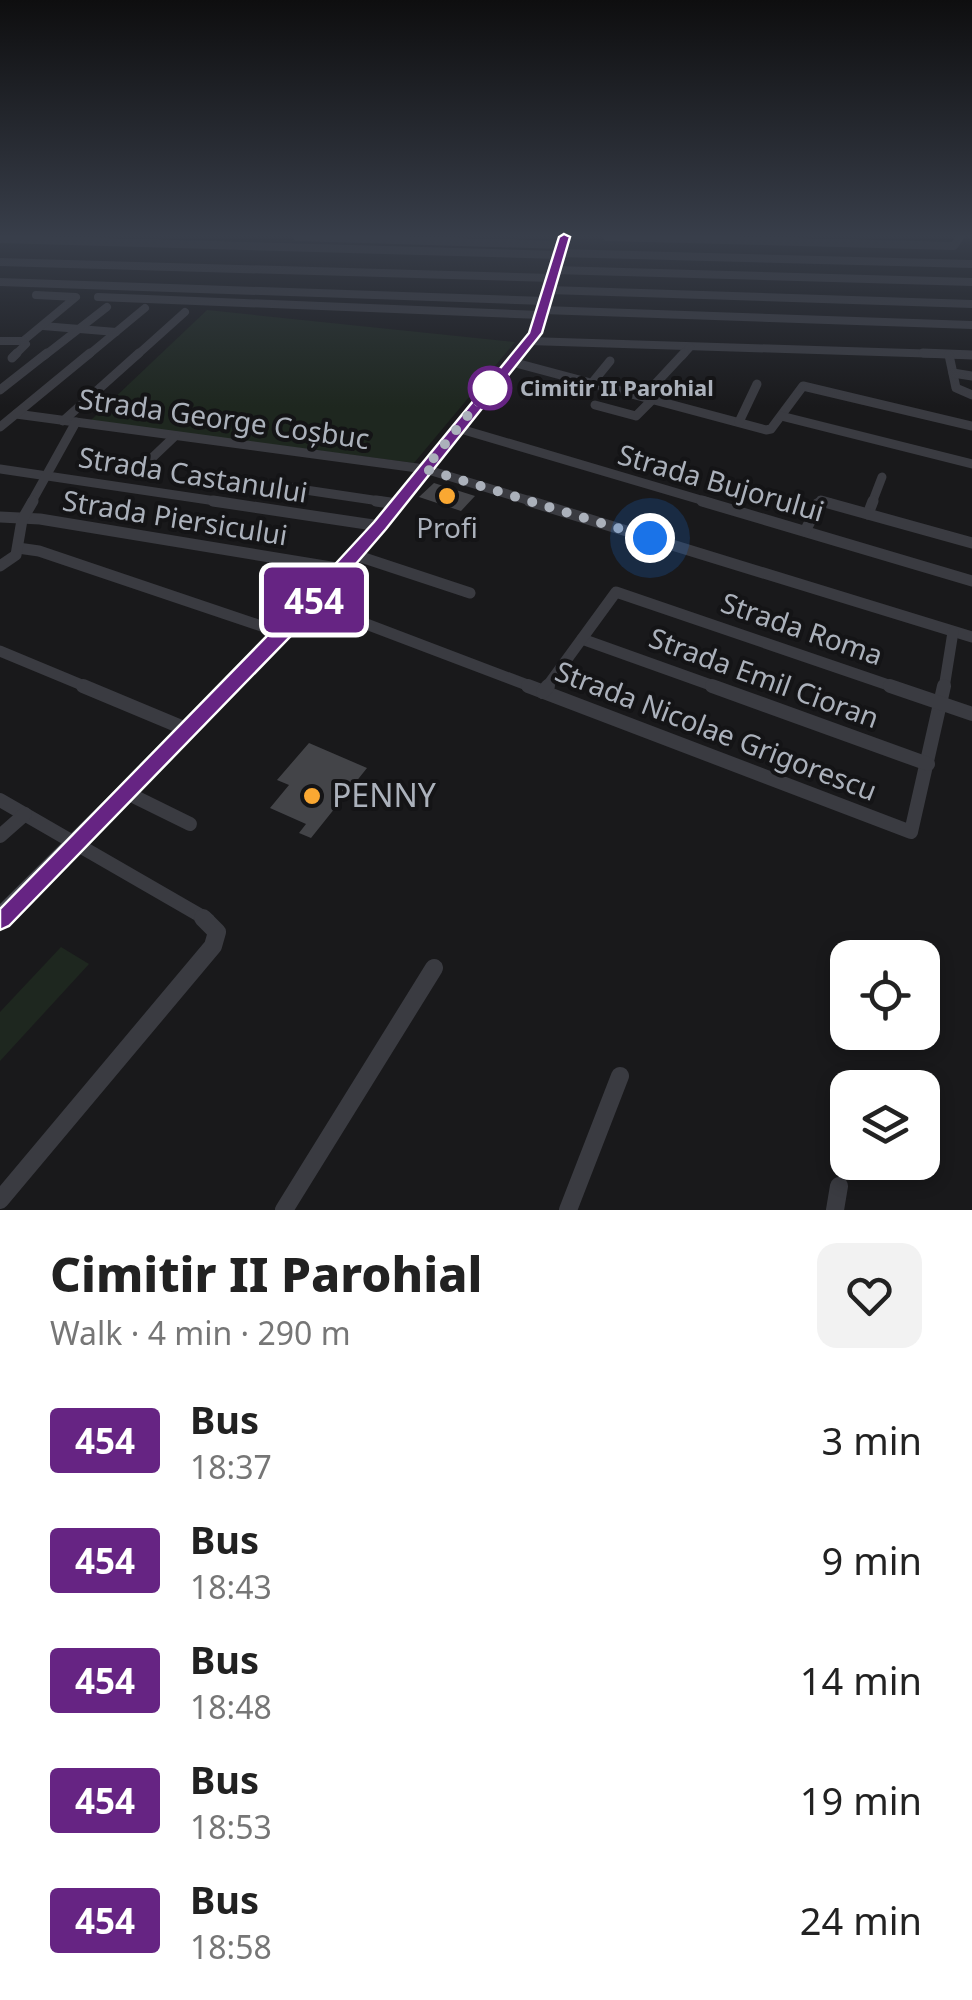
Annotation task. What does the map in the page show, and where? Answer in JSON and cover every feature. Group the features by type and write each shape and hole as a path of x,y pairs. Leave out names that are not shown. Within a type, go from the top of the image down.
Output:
{"street":[{"path":"219,302 226,293"},
{"path":"98,297 219,302 325,293"},
{"path":"0,918 355,555 529,341 546,293"},
{"path":"711,293 972,324"},
{"path":"820,293 972,304"},
{"path":"0,341 23,341 76,297 36,295"},
{"path":"0,390 107,307"},
{"path":"0,427 146,308"},
{"path":"63,421 185,312"},
{"path":"43,326 116,332"},
{"path":"12,358 26,344 23,341"},
{"path":"529,341 972,355"},
{"path":"595,405 638,416 690,346"},
{"path":"949,354 956,388 972,395"},
{"path":"592,383 610,361"},
{"path":"512,362 769,430 802,386 972,426"},
{"path":"953,373 972,376"},
{"path":"739,422 757,384"},
{"name":"Strada George Coșbuc","path":"16,414 425,469 972,637"},
{"path":"782,416 972,464"},
{"path":"0,566 16,555 22,520 76,422"},
{"name":"Strada Bujorului","path":"458,428 972,581"},
{"path":"154,457 175,436"},
{"name":"Strada Castanului","path":"0,469 380,526"},
{"path":"868,514 882,477"},
{"path":"231,478 397,504"},
{"path":"805,531 819,501 972,544"},
{"name":"Strada Piersicului","path":"0,517 40,518 343,568"},
{"path":"18,548 34,549 282,632"},
{"path":"355,555 470,593"},
{"name":"Strada Roma","path":"582,638 616,592 972,714"},
{"name":"Strada Nicolae Grigorescu","path":"311,603 911,832 954,632"},
{"path":"543,692 582,638"},
{"name":"Strada Emil Cioran","path":"582,638 928,764"},
{"path":"0,652 186,729"},
{"path":"125,792 190,824"},
{"path":"0,800 209,921 215,926 216,939 0,1200"},
{"path":"0,836 25,814"},
{"path":"284,1210 434,968"},
{"path":"568,1210 620,1076"},
{"path":"835,1210 839,1186"}],"shaded area":[{"path":"207,310 515,342 414,463 90,421"},
{"path":"61,947 89,964 0,1061 0,1012"}],"building":[{"name":"Profi","path":"434,483 475,496 461,511 419,497"},
{"name":"PENNY","path":"309,743 367,768 311,838 299,833 306,824 270,808 289,785 277,780"}],"bus line":[{"name":"454","path":"0,918 355,555 535,333 547,293"}],"place":[{"name":"Cimitir II Parohial","path":"490,388"},
{"name":"Profi","path":"447,496"},
{"name":"PENNY","path":"312,796"}],"route":[{"path":"490,388 425,469 650,538"}]}
